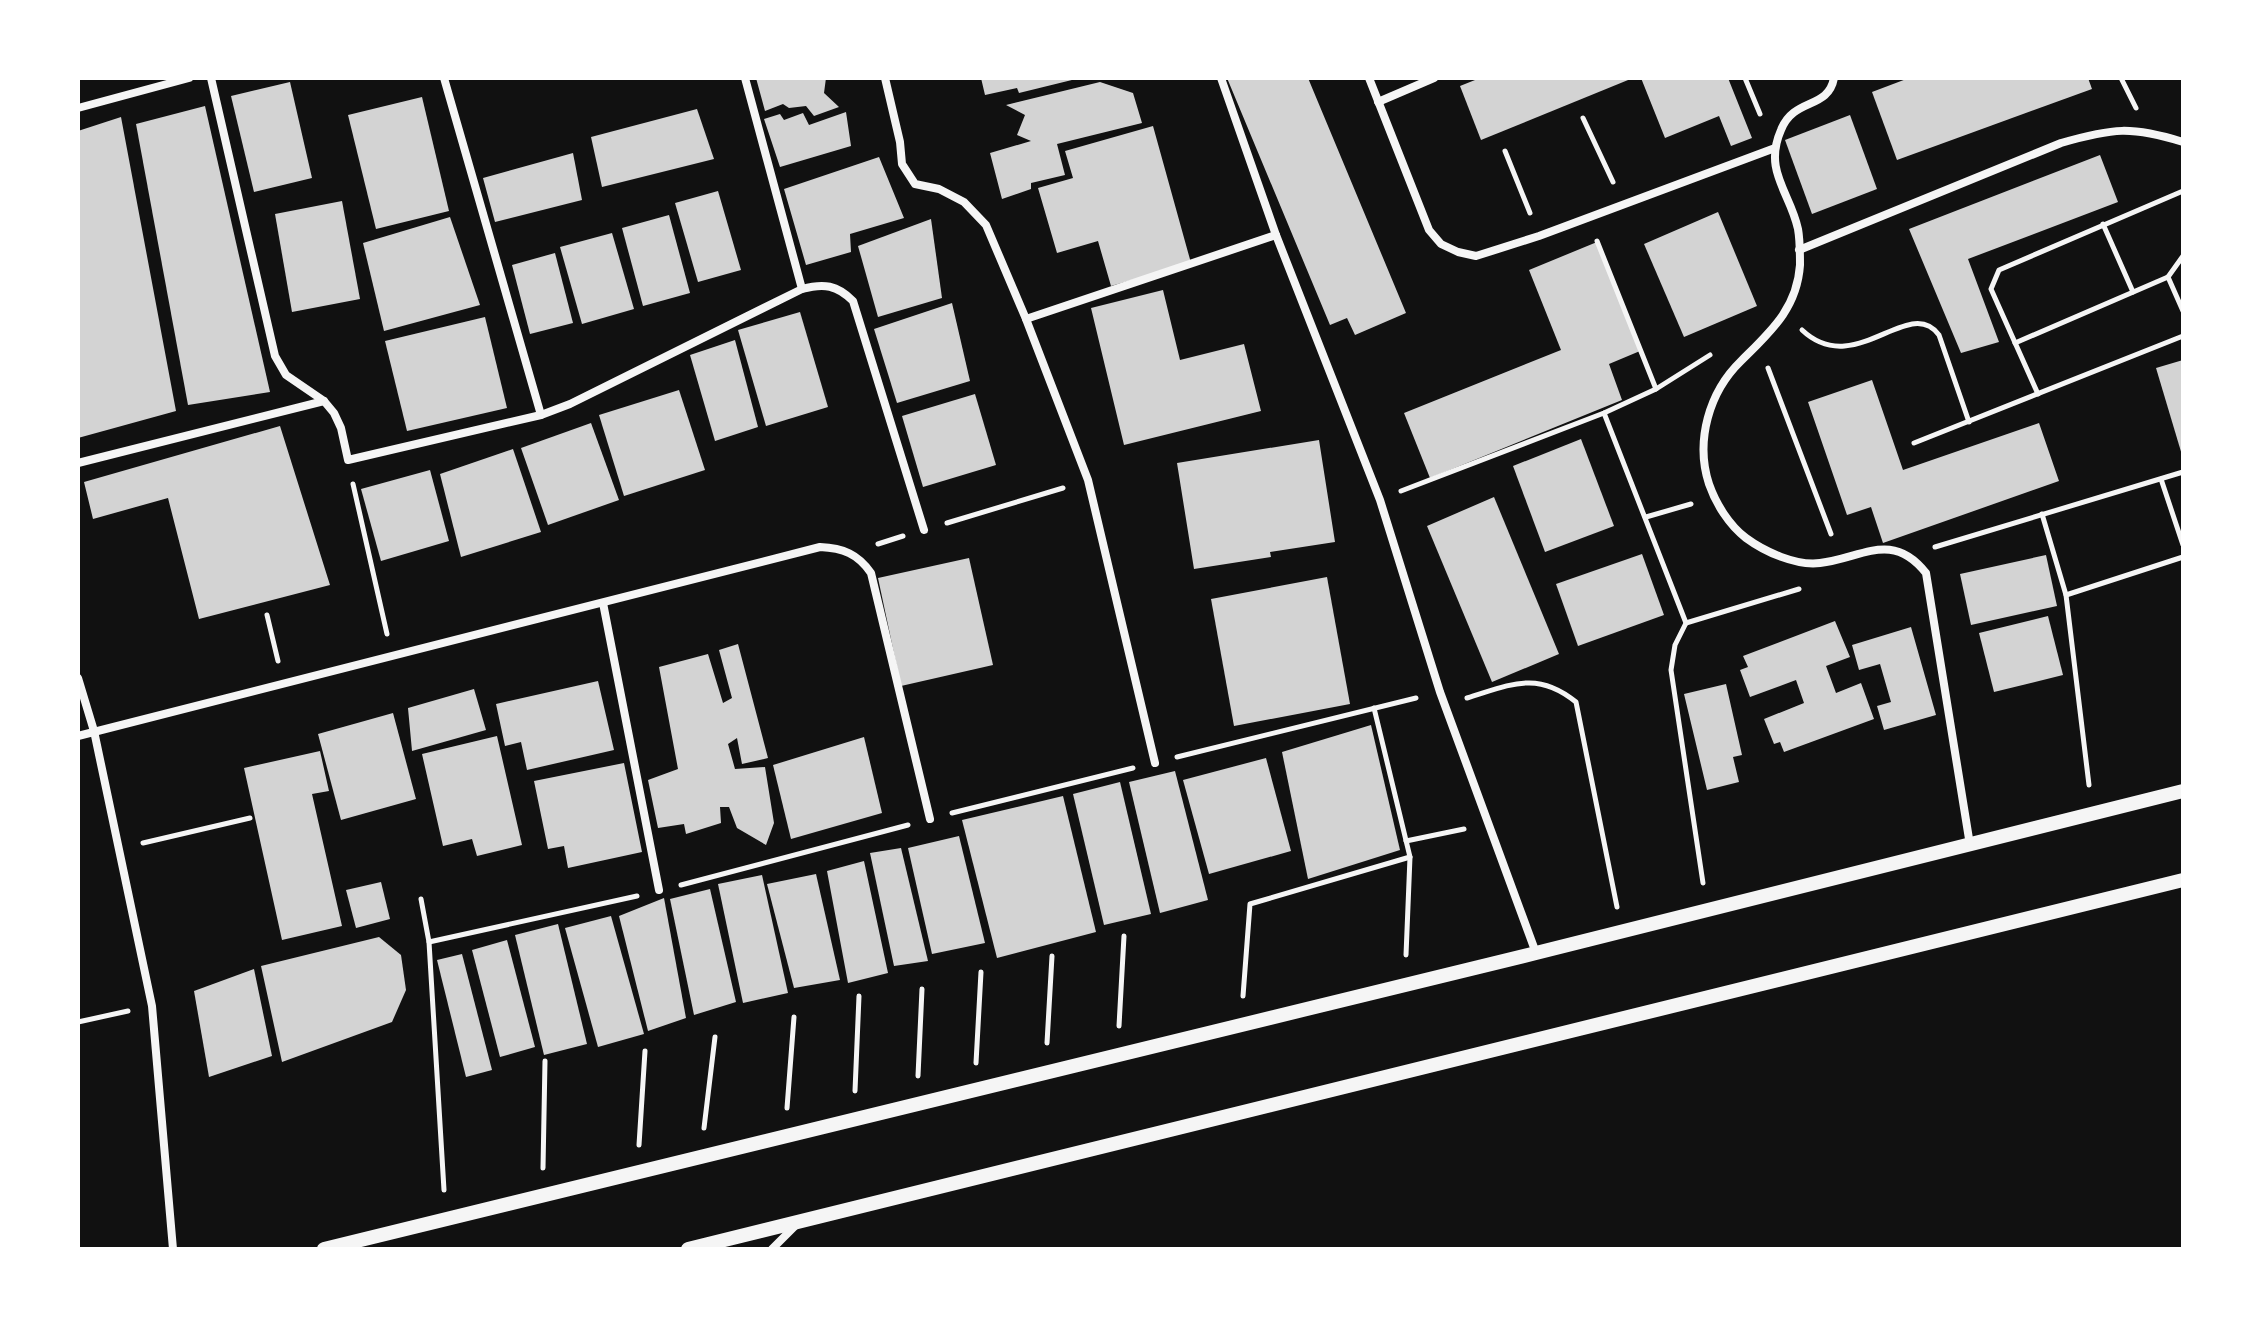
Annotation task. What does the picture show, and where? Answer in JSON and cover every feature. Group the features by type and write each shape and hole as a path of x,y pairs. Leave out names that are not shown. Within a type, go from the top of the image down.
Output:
{"street":[{"path":"78,108 189,78"},
{"path":"211,78 275,356 286,375 324,401 341,428 348,460 541,415 570,404 802,289 816,285 830,286 843,291 853,301 924,530"},
{"path":"444,78 541,415"},
{"path":"745,78 802,289"},
{"path":"885,78 902,164 915,184 939,189 964,202 986,225 1026,319 1088,480 1155,763"},
{"path":"1221,78 1276,235 1380,500 1445,705 1536,953"},
{"path":"1369,78 1429,230 1441,244 1476,256 1539,236 1775,148"},
{"path":"1378,102 1434,78"},
{"path":"1834,78 1824,98 1794,110 1781,128 1775,148 1775,170 1797,227 1800,267 1789,305 1759,346 1739,362 1716,394 1704,431 1705,470 1719,508 1745,537 1779,557 1818,564 1879,548 1908,556 1926,573 1970,845"},
{"path":"1799,250 2061,143 2103,131 2147,131 2183,142"},
{"path":"1026,319 1276,235"},
{"path":"78,463 324,401"},
{"path":"78,736 820,547 835,548 850,552 863,561 871,573 930,819"},
{"path":"603,603 659,890"},
{"path":"78,678 94,731 152,1006 173,1249"},
{"path":"324,1249 1707,911 2183,791"},
{"path":"688,1249 2183,880"},
{"path":"772,1249 800,1221"}],"path":[{"path":"1583,118 1623,205"},
{"path":"1505,151 1539,236"},
{"path":"2038,394 1991,289 1999,270 2183,191"},
{"path":"1588,218 1656,389"},
{"path":"2103,224 2133,292"},
{"path":"2015,343 2168,277 2183,256"},
{"path":"2168,277 2183,311"},
{"path":"1789,305 1804,333 1832,347 1848,348 1917,322 1929,325 1939,335 1969,422"},
{"path":"1914,443 2183,336"},
{"path":"1759,346 1840,558"},
{"path":"1380,500 1604,413 1656,389 1723,347"},
{"path":"1604,413 1686,623 1675,645 1671,670 1707,911"},
{"path":"348,460 392,656"},
{"path":"2161,479 2183,545"},
{"path":"850,552 1088,480"},
{"path":"1646,517 1714,497"},
{"path":"2042,514 2066,595 2092,814"},
{"path":"2174,518 2183,515"},
{"path":"2066,595 2183,557"},
{"path":"267,615 284,684"},
{"path":"1445,705 1512,684 1530,682 1547,684 1576,702 1622,931"},
{"path":"1374,708 1410,857 1405,985"},
{"path":"119,848 250,818"},
{"path":"1406,841 1487,824"},
{"path":"1241,1025 1250,904 1410,857"},
{"path":"421,899 429,942 446,1219"},
{"path":"1118,1055 1124,936"},
{"path":"1045,1073 1052,956"},
{"path":"974,1090 981,972"},
{"path":"917,1104 922,989"},
{"path":"854,1120 859,996"},
{"path":"78,1022 152,1006"},
{"path":"785,1136 794,1017"},
{"path":"701,1157 715,1037"},
{"path":"637,1172 645,1051"},
{"path":"543,1195 545,1061"}],"building":[{"path":"756,78 826,78 824,93 839,107 814,116 806,106 789,108 783,104 765,111"},
{"path":"981,78 1076,79 1019,93 1017,88 985,95"},
{"path":"1227,78 1308,78 1406,313 1355,335 1347,318 1330,325"},
{"path":"1480,78 1633,78 1481,140 1460,86"},
{"path":"1641,78 1728,78 1752,138 1731,146 1719,116 1665,138"},
{"path":"1909,78 2088,78 2092,89 1897,160 1872,92"},
{"path":"290,82 312,178 254,192 231,96"},
{"path":"1100,82 1133,93 1142,123 1057,144 1065,175 1031,183 1031,189 1002,199 990,153 1031,141 1017,135 1025,115 1006,105"},
{"path":"422,97 449,211 376,229 348,115"},
{"path":"205,106 270,392 188,405 136,124"},
{"path":"697,109 714,159 602,187 591,137"},
{"path":"846,112 851,146 780,167 764,119 780,114 784,120 803,113 809,125"},
{"path":"1850,115 1877,189 1812,214 1785,140"},
{"path":"121,117 176,411 78,438 78,131"},
{"path":"1153,126 1191,263 1111,286 1098,241 1057,253 1038,188 1073,178 1065,151"},
{"path":"573,153 582,200 495,222 483,178"},
{"path":"2100,155 2118,202 1968,259 1999,342 1961,353 1909,229"},
{"path":"879,157 904,218 850,234 851,252 806,265 784,189"},
{"path":"718,191 741,270 698,282 675,203"},
{"path":"342,201 360,299 292,312 275,214"},
{"path":"1718,212 1757,306 1684,337 1644,244"},
{"path":"669,215 690,293 643,306 622,228"},
{"path":"450,217 480,305 384,331 363,243"},
{"path":"931,219 942,298 878,317 858,246"},
{"path":"612,233 634,309 582,324 560,247"},
{"path":"1597,242 1640,351 1609,364 1622,400 1430,478 1404,413 1561,350 1529,270"},
{"path":"555,253 573,323 530,334 512,265"},
{"path":"1163,290 1180,360 1244,344 1261,411 1124,445 1091,308"},
{"path":"952,303 970,381 897,403 874,329"},
{"path":"800,312 828,407 766,426 738,330"},
{"path":"485,317 507,408 407,431 385,341"},
{"path":"735,340 758,427 715,441 690,355"},
{"path":"2183,360 2183,455 2182,455 2156,368"},
{"path":"1872,380 1903,470 2039,423 2059,481 1883,543 1871,507 1847,515 1808,402"},
{"path":"679,390 705,470 624,496 599,415"},
{"path":"975,394 996,465 923,487 902,416"},
{"path":"591,423 619,500 548,525 521,448"},
{"path":"280,426 330,585 199,619 168,498 93,519 84,482"},
{"path":"1581,439 1614,526 1545,552 1513,466"},
{"path":"1319,440 1335,542 1270,552 1271,557 1194,569 1177,463"},
{"path":"513,449 541,532 461,557 440,474"},
{"path":"430,470 449,541 381,561 361,489"},
{"path":"1494,497 1559,654 1492,682 1427,526"},
{"path":"1642,554 1664,615 1578,646 1556,584"},
{"path":"2046,555 2057,606 1971,625 1960,574"},
{"path":"969,558 993,665 901,686 878,578"},
{"path":"1327,577 1350,704 1234,726 1211,599"},
{"path":"2048,616 2063,675 1994,692 1979,633"},
{"path":"1835,621 1850,657 1826,666 1836,693 1861,683 1874,719 1784,752 1780,742 1774,744 1764,719 1804,703 1796,680 1750,697 1740,670 1748,667 1743,656"},
{"path":"1911,627 1936,715 1884,730 1877,706 1891,702 1880,664 1859,670 1852,645"},
{"path":"738,644 768,758 742,764 737,738 728,744 735,769 765,767 774,823 766,845 737,828 729,807 720,807 721,823 686,834 684,824 658,828 648,780 678,769 659,667 708,654 723,703 732,698 719,650"},
{"path":"598,681 614,750 527,770 521,742 505,746 496,704"},
{"path":"1726,684 1742,755 1733,757 1739,782 1707,790 1684,694"},
{"path":"474,689 486,730 412,751 408,708"},
{"path":"393,713 416,799 341,820 318,734"},
{"path":"1371,725 1400,850 1308,879 1282,752"},
{"path":"497,736 522,845 477,856 472,839 443,846 422,754"},
{"path":"864,737 882,813 791,839 773,765"},
{"path":"320,751 329,791 312,794 342,926 282,940 244,768"},
{"path":"1266,758 1291,851 1209,874 1183,780"},
{"path":"624,763 642,852 568,868 564,846 548,849 534,781"},
{"path":"1175,771 1208,900 1160,913 1129,782"},
{"path":"1120,782 1151,914 1104,925 1073,794"},
{"path":"1063,796 1096,932 997,958 962,820"},
{"path":"959,836 985,943 932,954 908,848"},
{"path":"901,848 928,961 894,966 870,853"},
{"path":"864,861 888,973 848,983 827,871"},
{"path":"816,874 840,980 794,988 767,884"},
{"path":"762,875 788,993 743,1003 718,884"},
{"path":"381,882 390,919 356,928 346,890"},
{"path":"710,889 736,1002 694,1015 670,899"},
{"path":"664,898 686,1018 648,1031 619,916"},
{"path":"611,916 644,1034 598,1047 565,928"},
{"path":"558,924 587,1044 544,1055 515,935"},
{"path":"379,937 401,955 406,990 392,1022 282,1062 261,966"},
{"path":"507,940 535,1047 500,1057 472,950"},
{"path":"462,954 492,1070 466,1077 437,960"},
{"path":"254,969 272,1056 209,1077 194,991"}]}
